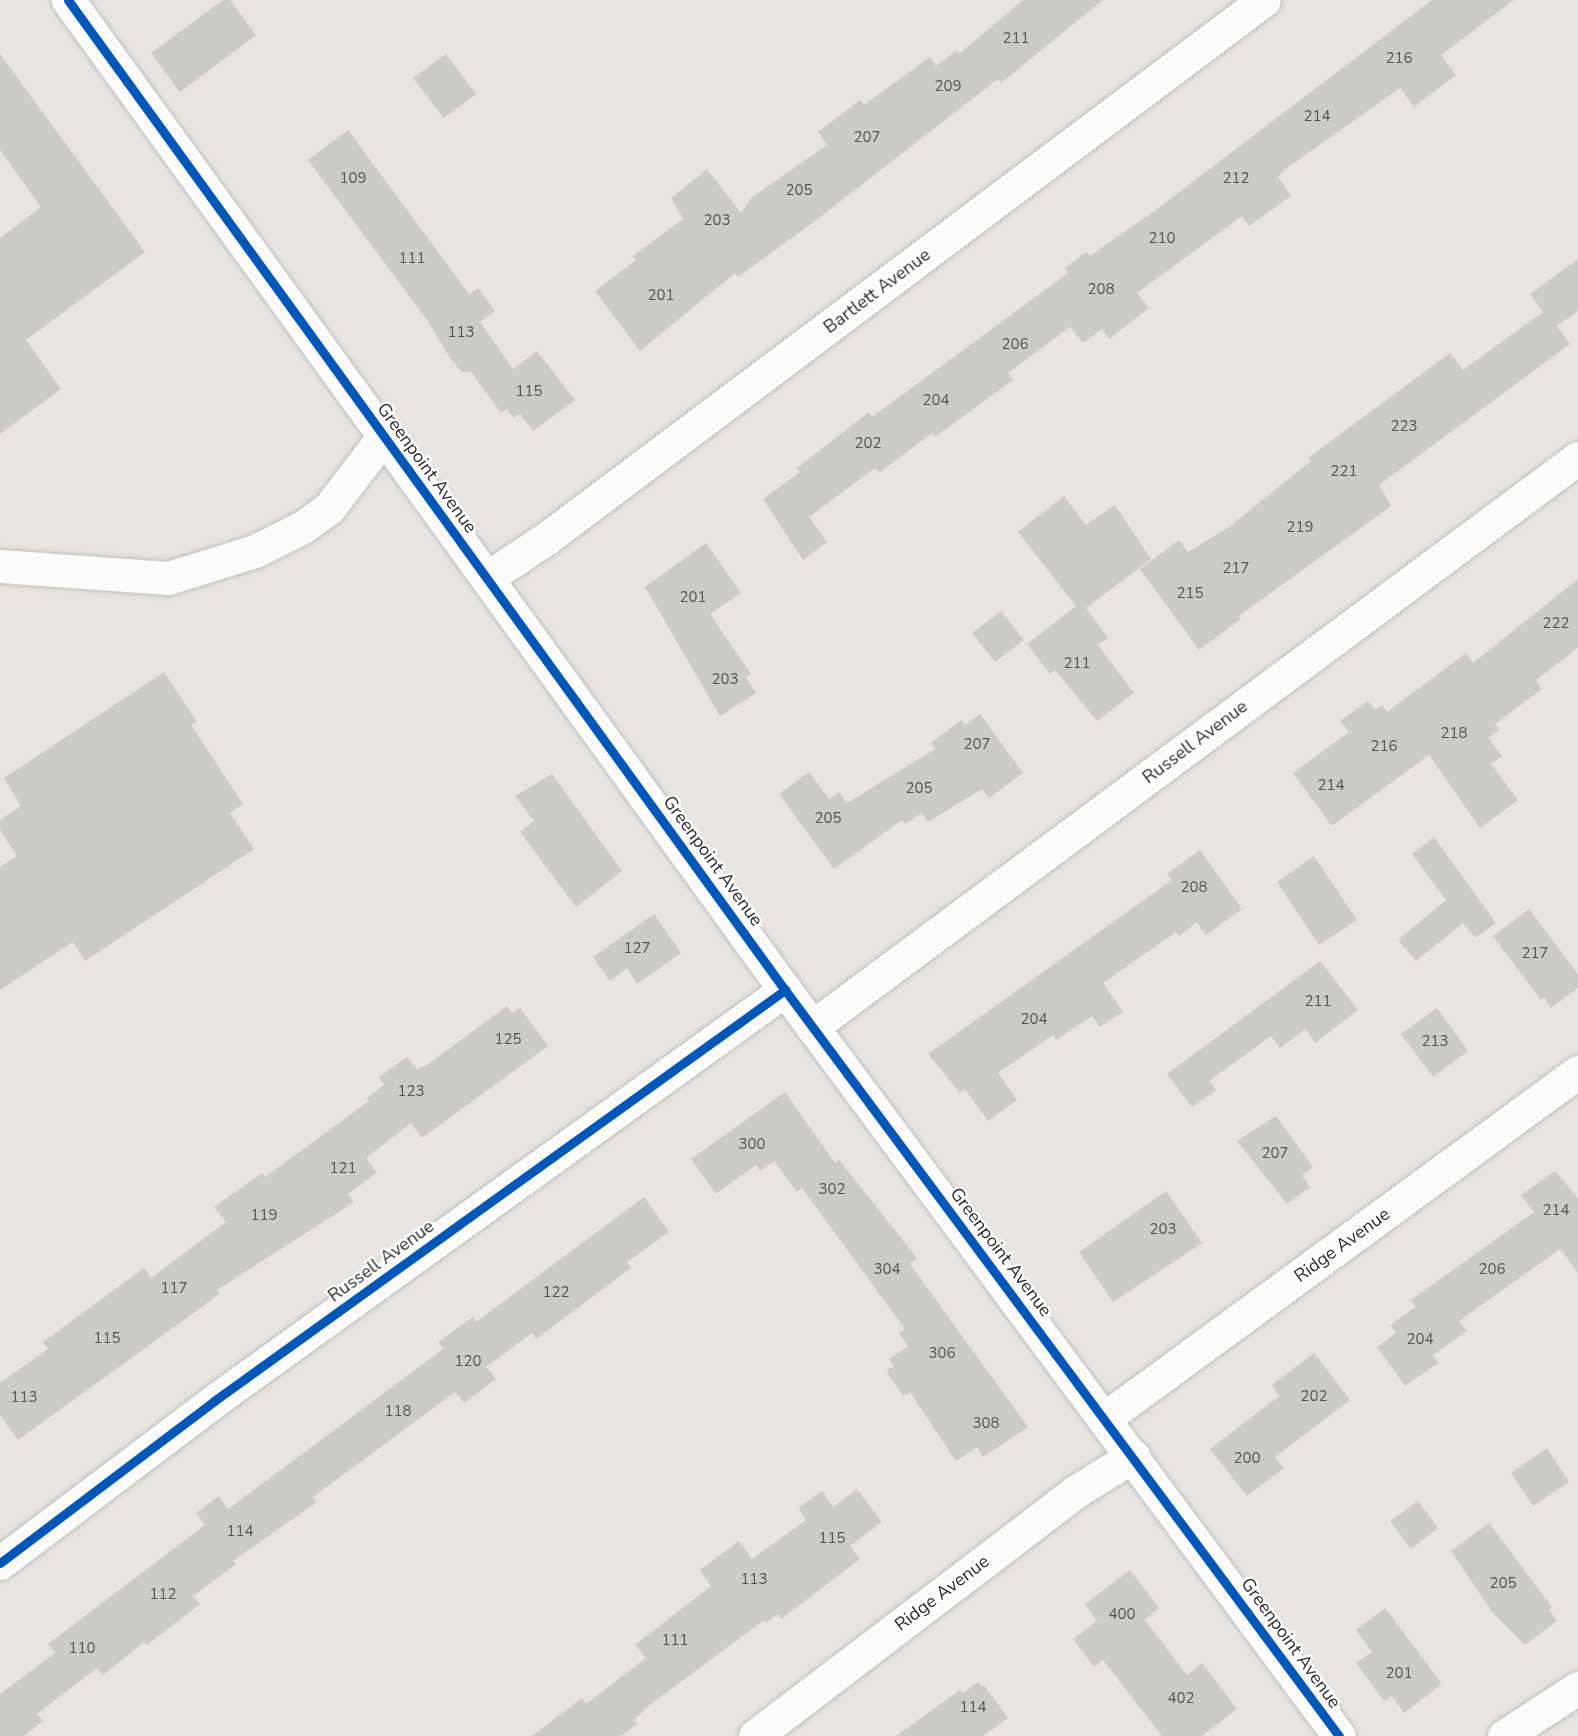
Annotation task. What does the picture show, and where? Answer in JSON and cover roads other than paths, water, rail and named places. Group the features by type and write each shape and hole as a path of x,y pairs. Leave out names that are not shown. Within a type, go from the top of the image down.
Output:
{"street":[{"name":"Greenpoint Avenue","path":"68,0 812,1027 1105,1418 1339,1736"},
{"name":"Bartlett Avenue","path":"487,578 548,538 1264,0"},
{"path":"0,566 168,578 255,551 303,527 329,508 384,436"},
{"name":"Russell Avenue","path":"812,1027 1578,458"},
{"name":"Russell Avenue","path":"0,1563 214,1401 785,990"},
{"name":"Ridge Avenue","path":"1105,1418 1578,1072"},
{"name":"Ridge Avenue","path":"755,1736 1078,1490 1133,1456"},
{"path":"1504,1736 1578,1688"}]}
